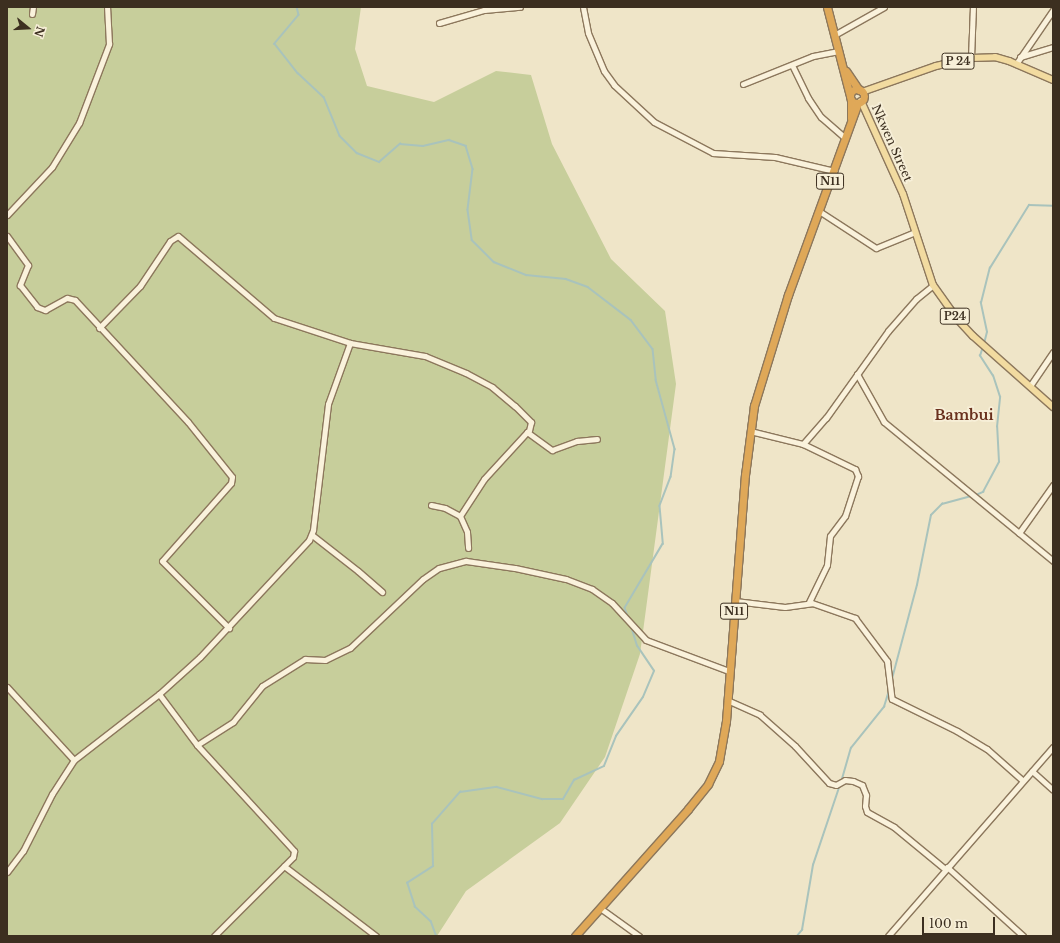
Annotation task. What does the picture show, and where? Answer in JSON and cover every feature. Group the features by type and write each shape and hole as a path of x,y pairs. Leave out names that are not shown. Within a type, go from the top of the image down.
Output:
{"highway":[{"path":"827,7 836,34 844,68 855,100"},
{"path":"844,68 861,91"},
{"path":"855,100 853,90 861,91"},
{"path":"855,100 861,91"},
{"name":"N11","path":"574,936 688,809 715,773 722,750 750,430 767,360 834,171 851,118 855,100"}],"main road":[{"name":"P 24","path":"861,91 936,66 971,58 995,57 1016,64 1053,80"},
{"name":"Nkwen Street","path":"855,100 902,194 915,232"},
{"name":"P24","path":"915,232 933,285 963,325 1053,407"}],"street":[{"path":"32,14 33,7"},
{"path":"7,215 52,167 79,123 108,44 107,7"},
{"path":"439,24 483,9 520,7"},
{"path":"583,7 590,40 604,71 614,85 654,122 713,153 775,157 834,171"},
{"path":"836,34 884,7"},
{"path":"971,58 973,7"},
{"path":"1016,64 1053,10"},
{"path":"1020,58 1053,47"},
{"path":"743,84 813,56 839,51"},
{"path":"792,65 808,98 821,117 845,138"},
{"path":"819,211 876,248 915,232"},
{"path":"7,236 28,265 20,285 37,307 45,310 71,298 188,422 232,477 231,483 162,561 228,628"},
{"path":"99,328 140,286 170,241 178,236 274,318 350,342 425,356 466,373 492,387 515,406 531,422 529,431 500,460 460,516"},
{"path":"803,444 888,331 916,299 933,285"},
{"path":"7,872 23,851 52,794 74,760 159,694 228,628 312,535 328,404 350,342"},
{"path":"1030,386 1053,352"},
{"path":"857,374 884,422 1053,561"},
{"path":"750,430 803,444 854,469 858,476 845,516 830,536 826,565 808,602"},
{"path":"529,431 552,450 577,441 597,439"},
{"path":"1019,533 1053,485"},
{"path":"431,505 460,516 467,532 468,548"},
{"path":"312,535 358,570 382,592"},
{"path":"197,745 233,722 262,686 305,659 325,660 350,648 423,579 439,568 466,561 515,568 566,579 592,589 612,603 646,640 729,671"},
{"path":"734,601 785,607 808,602 855,618 887,661 892,699 957,731 986,749 1022,780"},
{"path":"7,687 74,760"},
{"path":"159,694 197,745 292,847 295,854 214,936"},
{"path":"727,700 760,715 795,746 829,783 836,785 845,780 853,781 862,785 866,794 864,806 867,812 894,827 946,868 1024,936"},
{"path":"888,936 1022,780 1032,772 1053,747"},
{"path":"1032,772 1053,790"},
{"path":"284,866 376,936"},
{"path":"600,908 639,936"}],"green space":[{"path":"7,7 361,7 355,49 367,86 434,102 496,71 531,75 552,144 611,259 665,311 676,384 640,654 605,757 560,823 466,891 437,936 7,936"}],"waterway":[{"path":"297,7 299,15 275,44 298,73 324,97 340,136 357,153 379,162 400,144 423,146 449,140 466,146 473,169 468,210 472,240 494,262 526,275 566,279 588,287 631,320 653,349 656,380 675,449 671,477 660,506 663,544 625,608 629,619"},
{"path":"984,344 987,332 981,303 990,268 1029,205 1053,206"},
{"path":"976,495 983,492 999,462 997,427 1000,397 993,376 980,356 983,347"},
{"path":"892,679 917,585 931,515 942,504 972,496"},
{"path":"436,936 431,922 415,907 407,883 433,866 432,824 460,792 497,787 542,799 563,799 574,780 604,766 616,736 643,697 654,671 637,646 631,626"},
{"path":"842,779 851,748 884,707 889,691"},
{"path":"797,936 802,930 813,865 840,785"}],"district":[{"name":"Bambui","path":"964,415"}]}
